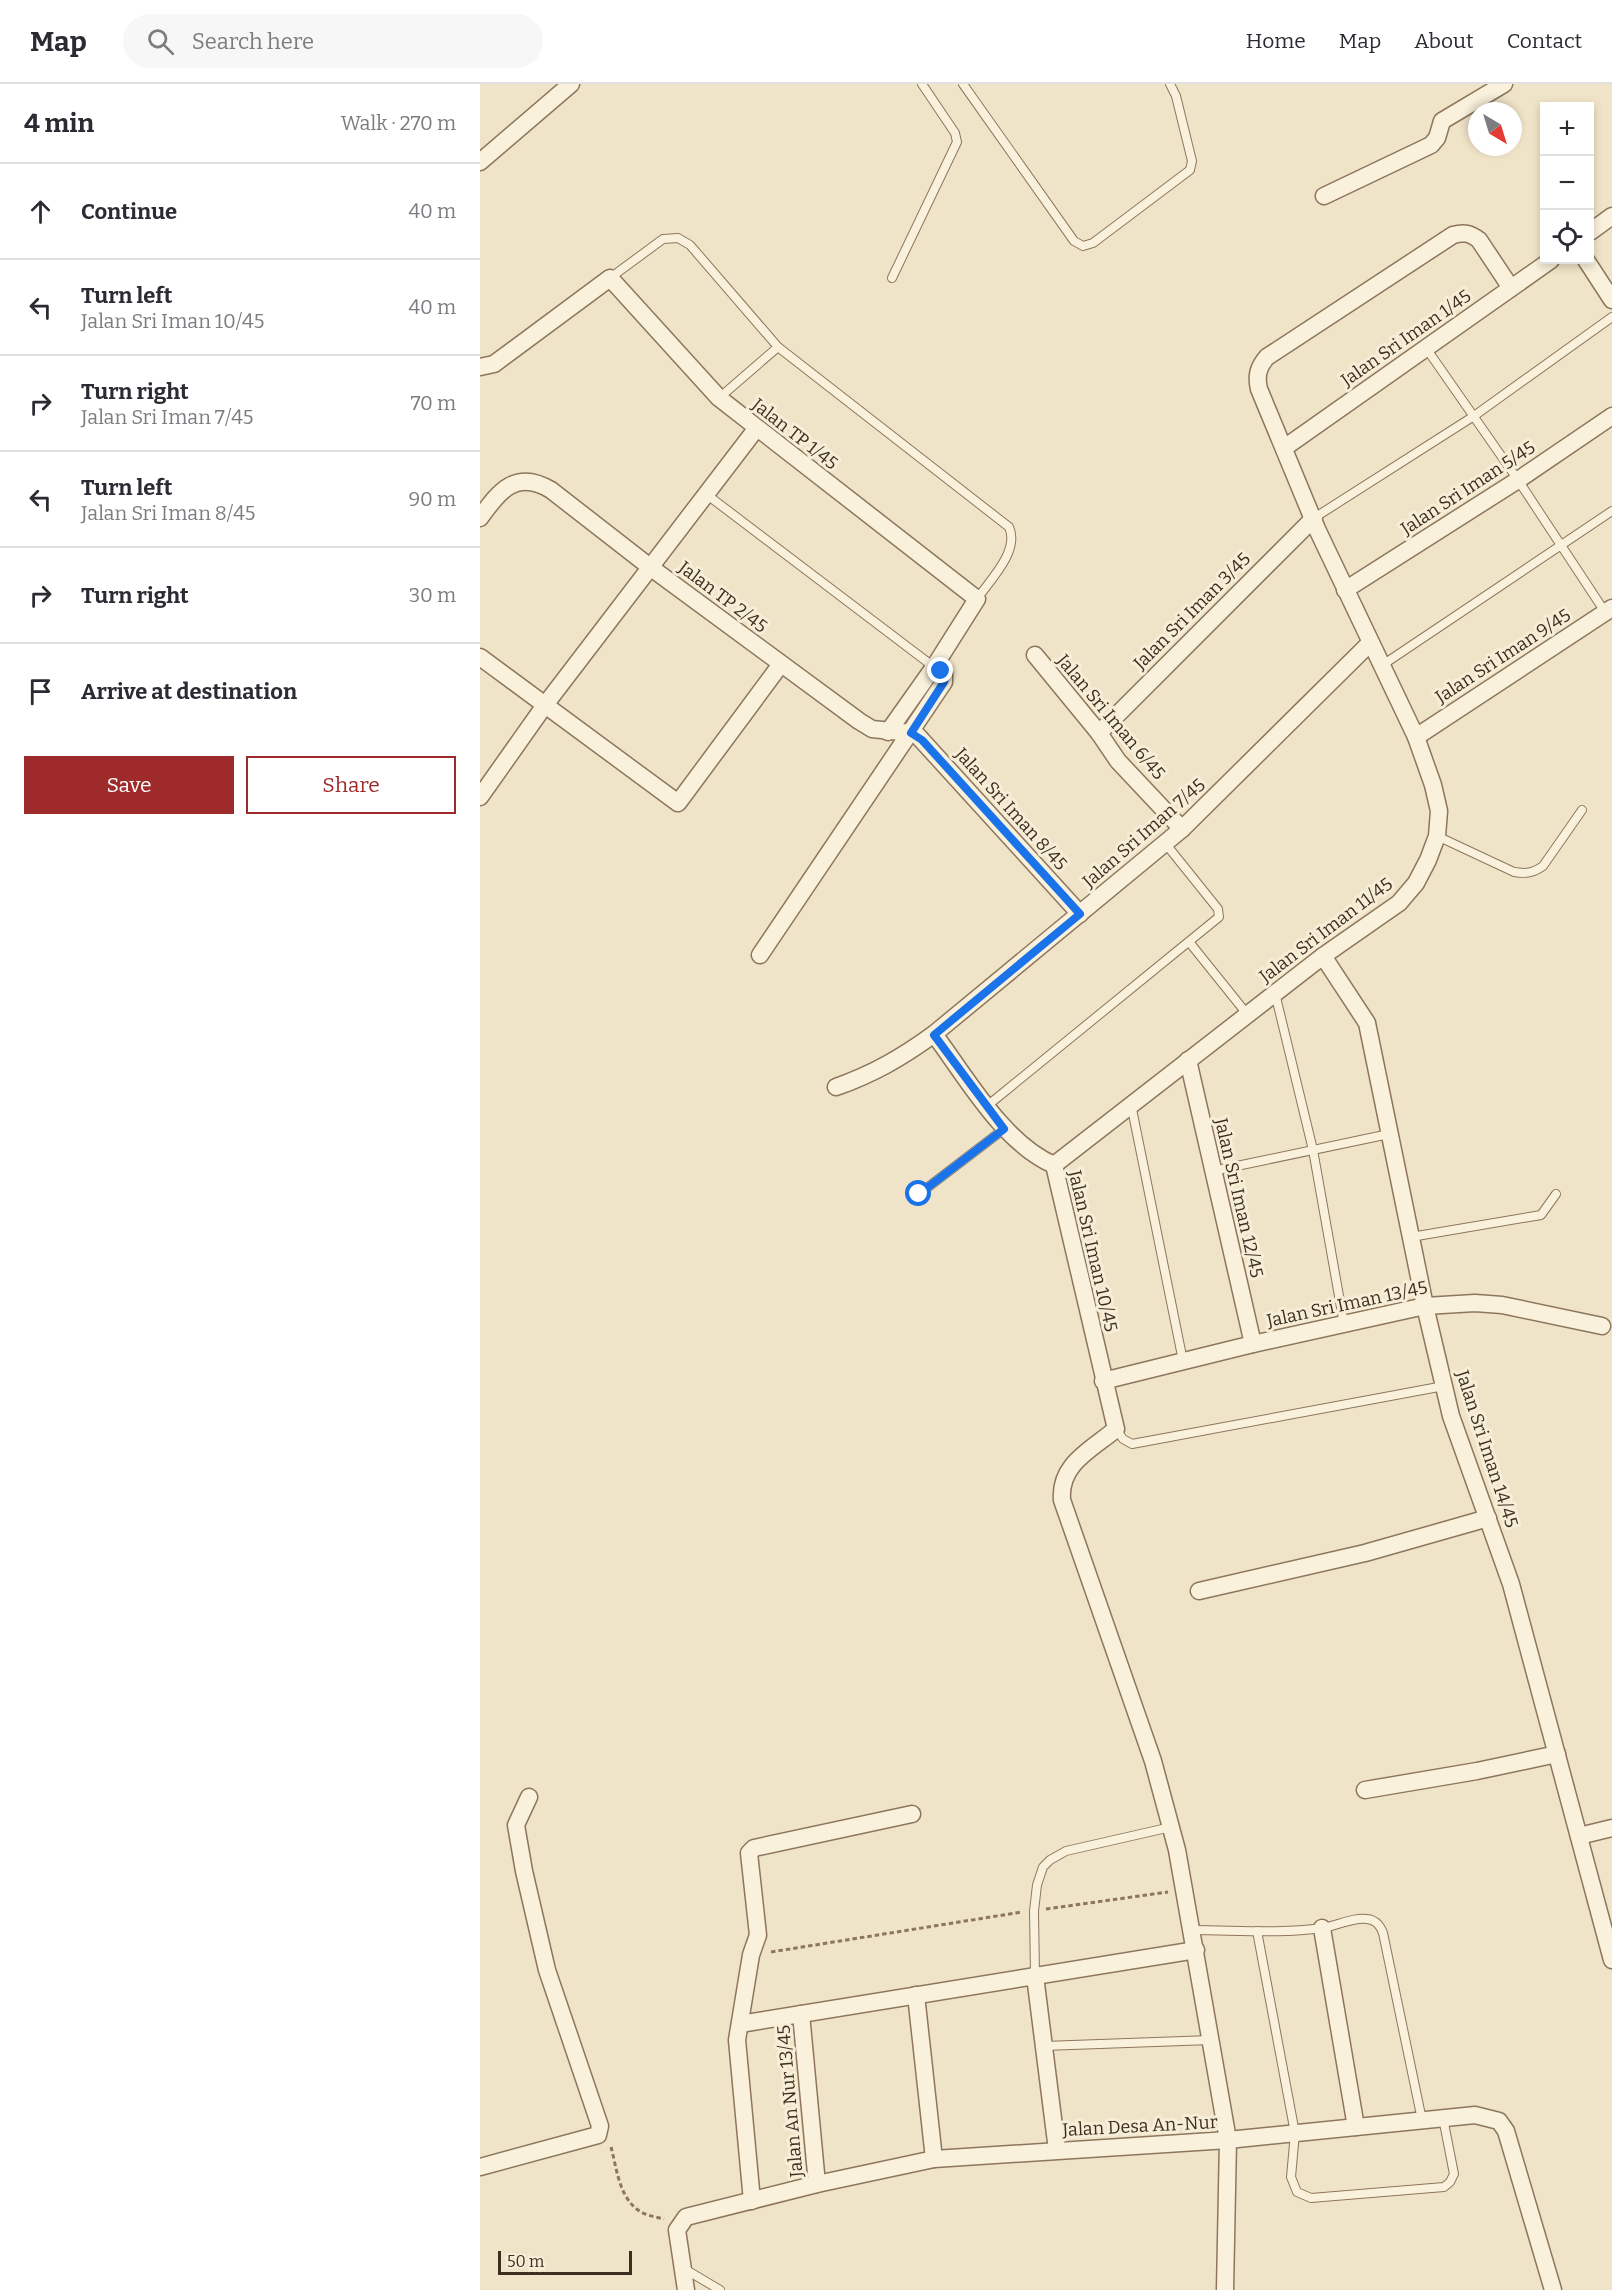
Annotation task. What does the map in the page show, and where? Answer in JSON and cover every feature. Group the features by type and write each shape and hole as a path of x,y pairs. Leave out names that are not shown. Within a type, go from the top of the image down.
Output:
{"street":[{"path":"480,162 571,84"},
{"path":"1324,196 1431,145 1437,138 1442,121 1504,84"},
{"path":"1594,229 1612,216"},
{"name":"Jalan Sri Iman 11/45","path":"1054,1165 1323,956 1399,903 1416,883 1428,860 1437,836 1439,811 1433,785 1416,737 1317,529 1257,380 1262,363 1267,357 1453,235 1463,232 1472,234 1479,240 1511,288"},
{"name":"Jalan Sri Iman 1/45","path":"1284,448 1545,264"},
{"path":"1589,264 1612,300"},
{"path":"480,368 494,364 610,278"},
{"name":"Jalan TP 1/45","path":"610,278 718,398 977,599"},
{"name":"Jalan Sri Iman 5/45","path":"1345,590 1518,480 1612,416"},
{"path":"480,797 545,705 756,429"},
{"name":"Jalan TP 2/45","path":"480,518 500,491 517,483 535,482 551,490 650,567 860,721 872,729 911,733"},
{"name":"Jalan Sri Iman 3/45","path":"1099,733 1314,518"},
{"path":"888,732 977,599"},
{"name":"Jalan Sri Iman 9/45","path":"1416,737 1609,610"},
{"name":"Jalan Sri Iman 7/45","path":"836,1087 871,1075 905,1056 934,1035 1080,914 1182,829 1370,643"},
{"name":"Jalan Sri Iman 6/45","path":"1035,655 1099,733 1118,761 1182,829"},
{"path":"480,657 678,803 781,664"},
{"path":"760,955 944,682 944,674 933,667"},
{"name":"Jalan Sri Iman 8/45","path":"911,733 922,740 1080,914"},
{"name":"Jalan Sri Iman 14/45","path":"1323,956 1367,1023 1425,1306 1451,1416 1511,1584 1612,1960"},
{"name":"Jalan Sri Iman 10/45","path":"934,1035 1004,1129 1032,1154 1054,1165 1116,1429"},
{"name":"Jalan Sri Iman 12/45","path":"1188,1060 1253,1344"},
{"name":"Jalan Sri Iman 13/45","path":"1103,1381 1253,1344 1425,1306 1475,1303 1502,1305 1602,1326"},
{"path":"1116,1429 1068,1469 1062,1479 1062,1500 1153,1761 1185,1889 1228,2140 1225,2290"},
{"path":"1199,1591 1365,1553 1488,1518"},
{"path":"1365,1790 1477,1772 1557,1754"},
{"path":"480,2166 598,2135 600,2126 547,1970 524,1871 516,1825 529,1797"},
{"path":"752,2201 737,2040 751,1955 758,1935 747,1856 751,1850 912,1814"},
{"path":"1579,1836 1612,1828"},
{"path":"1322,1928 1356,2127"},
{"path":"740,2024 1196,1950"},
{"path":"1035,1976 1057,2150"},
{"path":"916,1995 934,2159"},
{"name":"Jalan An Nur 13/45","path":"801,2014 817,2184"},
{"name":"Jalan Desa An-Nur","path":"680,2223 686,2217 697,2214 817,2184 934,2159 1228,2140 1475,2115 1487,2116 1498,2121 1506,2131 1553,2290"},
{"path":"680,2223 678,2238 686,2290"}],"lane":[{"path":"891,278 957,142 955,133 922,84"},
{"path":"963,84 1074,241 1083,246 1093,243 1190,171 1192,160 1176,96 1170,84"},
{"path":"610,278 657,242 670,237 678,238 690,245 778,347 1009,527 1012,534 1012,548 977,599"},
{"path":"1314,518 1474,416 1612,317"},
{"path":"718,398 778,347"},
{"path":"1426,348 1561,545 1609,610"},
{"path":"706,494 933,667"},
{"path":"1381,666 1612,511"},
{"path":"1437,836 1514,872 1525,874 1535,872 1543,866 1582,810"},
{"path":"987,1106 1217,921 1220,913 1165,843"},
{"path":"1190,943 1247,1014"},
{"path":"1275,993 1313,1150 1344,1324"},
{"path":"1131,1104 1183,1361"},
{"path":"919,1194 1004,1129"},
{"path":"1213,1171 1389,1134"},
{"path":"1411,1238 1541,1215 1556,1194"},
{"path":"1116,1429 1123,1439 1132,1444 1444,1386"},
{"path":"1035,1976 1034,1911 1039,1876 1050,1860 1057,1854 1171,1827"},
{"path":"1192,1930 1257,1931 1322,1928 1369,1918 1381,1926 1422,2120"},
{"path":"1257,1931 1295,2133 1292,2177 1297,2192 1311,2198 1444,2187 1454,2174 1443,2118"},
{"path":"1044,2046 1211,2040"},
{"path":"682,2268 720,2290"}],"path":[{"path":"751,1955 1185,1889"},
{"path":"598,2135 608,2138 622,2188 632,2205 648,2215 680,2223"}],"route":[{"path":"919,1194 1004,1129 934,1035 1080,914 922,740 911,733 944,682 944,674 941,671"}]}
